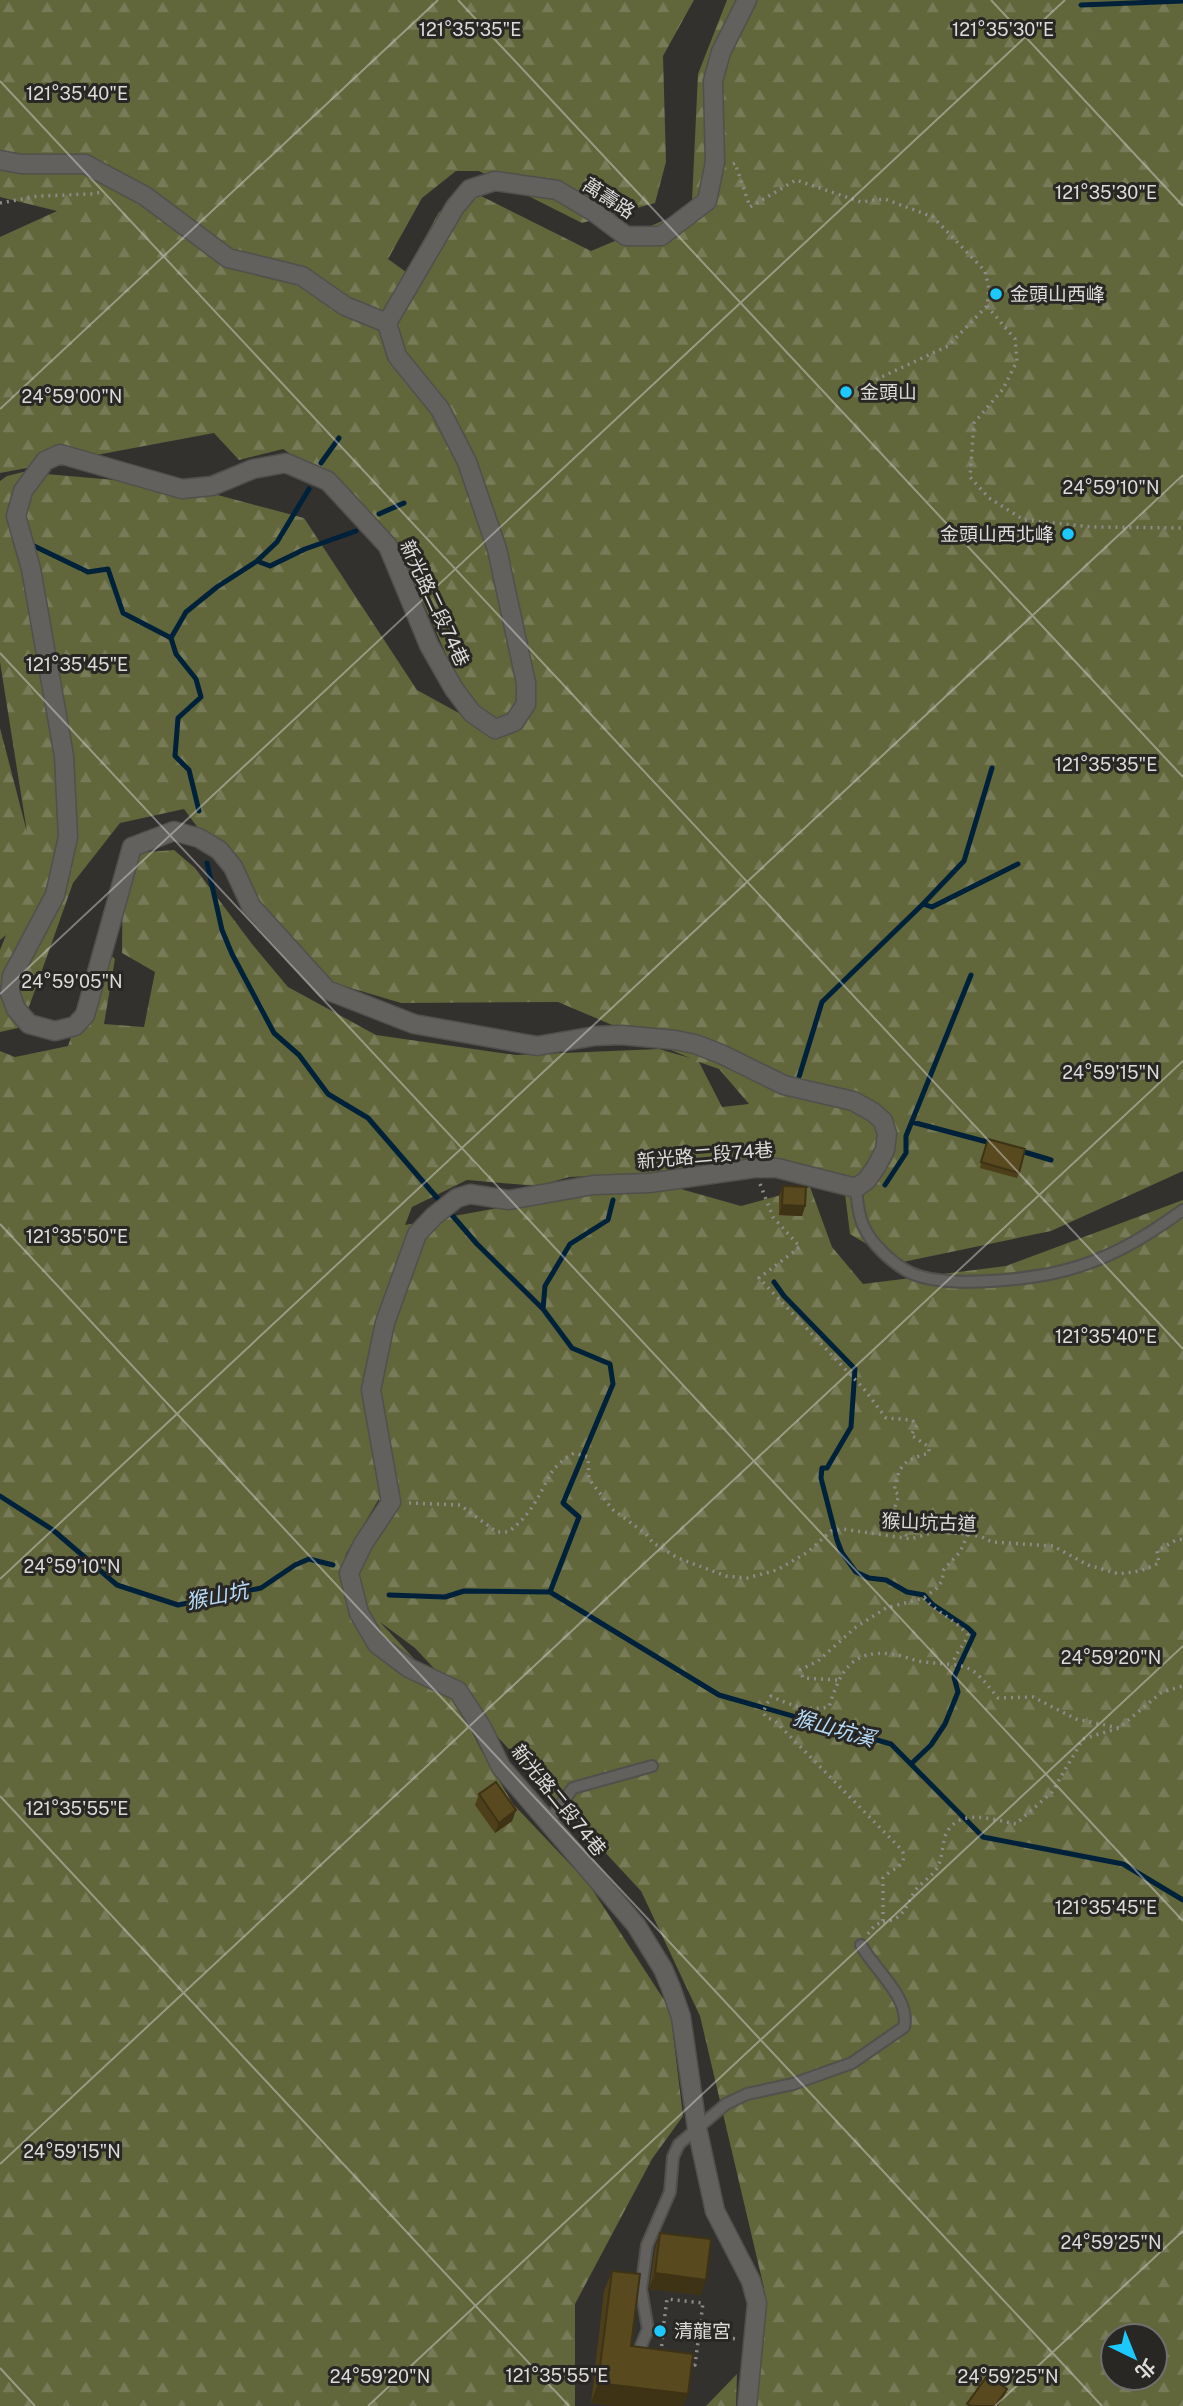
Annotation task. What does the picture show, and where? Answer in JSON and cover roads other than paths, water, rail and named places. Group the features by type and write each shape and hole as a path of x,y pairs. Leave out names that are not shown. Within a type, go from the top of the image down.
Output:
{"street":[{"name":"萬壽路","path":"387,323 455,207 470,189 495,181 557,190 594,212 626,236 661,236 707,201 715,162 713,81 721,52 747,0"},
{"path":"0,160 21,164 85,164 127,185 228,258 302,276 345,306 387,323"},
{"name":"新光路二段74巷","path":"387,323 397,356 440,409 467,462 497,549 522,658 526,704 514,722 495,729 472,713 454,690 429,645 388,547 328,481 286,463 253,469 212,486 182,489 60,454 45,461 23,491 16,516 31,569 64,756 68,837 55,895 12,976 10,993 16,1009 29,1024 55,1031 75,1026 85,1015 132,847 174,831 199,838 219,850 233,867 251,906 327,990 414,1024 513,1043 537,1046 595,1036 621,1035 695,1044 784,1085 853,1101 873,1111 883,1121 887,1134 885,1150 876,1167 856,1188 790,1170 754,1168 649,1183 593,1185 509,1200 470,1194 457,1198 434,1216 417,1234 394,1297 385,1323 371,1391 391,1502 362,1544 349,1573 359,1613 377,1644 409,1668 458,1691 482,1728 501,1767 636,1925 663,1969 681,2017 697,2128 715,2211 751,2281 757,2303 747,2406"}],"lane":[{"path":"856,1188 863,1225 880,1250 912,1273 947,1280 985,1281 1031,1277 1079,1266 1120,1250 1183,1210"},
{"path":"547,1823 573,1788 652,1766"},
{"path":"636,2358 648,2329 641,2289 647,2245 670,2192 673,2157 679,2144 726,2104 747,2094 793,2084 852,2063 904,2027 904,2010 882,1972 861,1945"}],"waterway":[{"path":"1081,5 1183,1"},
{"path":"321,463 339,438"},
{"path":"257,561 277,542 309,489"},
{"path":"379,514 404,503"},
{"path":"171,638 186,612 217,587 257,561 270,566 305,549 356,531"},
{"path":"32,545 88,572 108,569 123,613 171,638 176,654 196,679 201,697 178,718 175,756 189,770 199,811"},
{"path":"799,1077 822,1002 964,861 992,768"},
{"path":"207,863 222,930 274,1033 299,1055 328,1094 368,1118 477,1244 543,1309"},
{"path":"923,904 932,907 1018,864"},
{"path":"885,1185 906,1153 906,1136 971,975"},
{"path":"912,1122 991,1143"},
{"path":"1021,1151 1051,1160"},
{"path":"550,1592 579,1517 563,1503 613,1384 610,1364 572,1348 543,1309 545,1286 570,1244 608,1220 613,1200"},
{"path":"774,1282 784,1296 855,1369 851,1427 827,1468 822,1468 821,1478 842,1553 856,1572 869,1578 886,1580 907,1592 924,1595 932,1604 974,1634 954,1677 958,1692 945,1724 931,1745 911,1764"},
{"name":"猴山坑","path":"0,1496 53,1530 117,1585 178,1605 261,1588 295,1565 309,1559 333,1565"},
{"name":"猴山坑","path":"389,1595 445,1597 464,1591 550,1592"},
{"name":"猴山坑溪","path":"550,1592 719,1695 891,1744 983,1837 1123,1864 1183,1900"}],"place":[{"name":"金頭山西峰","path":"996,294"},
{"name":"金頭山","path":"846,392"},
{"name":"金頭山西北峰","path":"1068,534"},
{"name":"清龍宮","path":"660,2331"}]}
